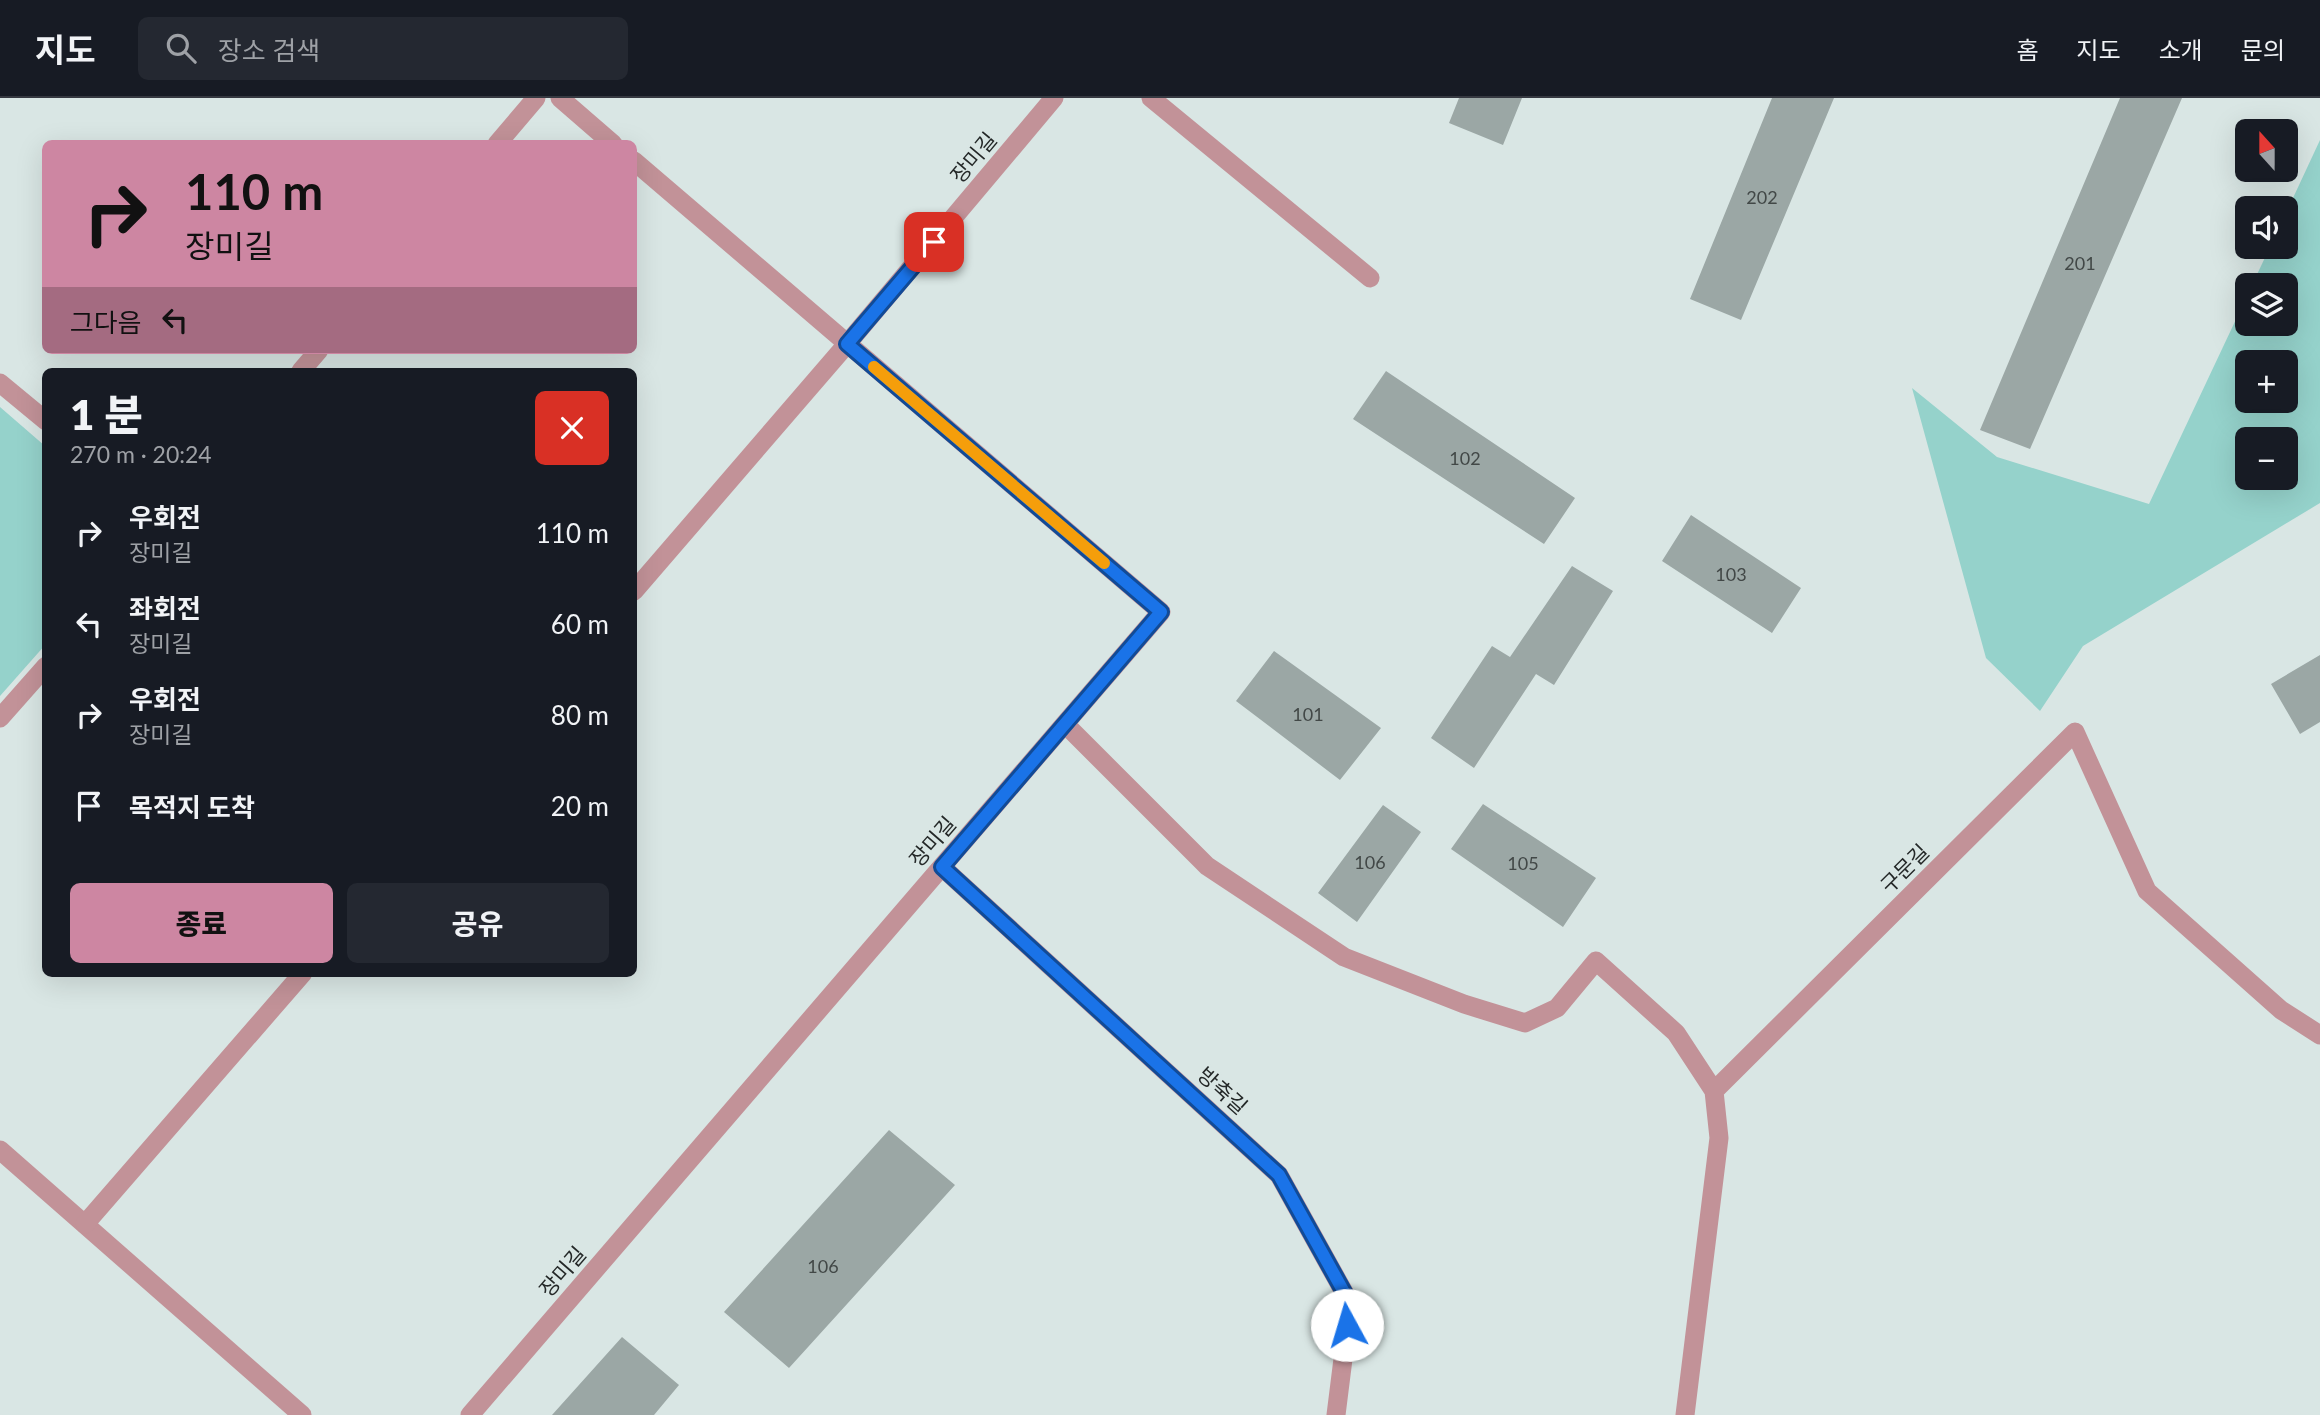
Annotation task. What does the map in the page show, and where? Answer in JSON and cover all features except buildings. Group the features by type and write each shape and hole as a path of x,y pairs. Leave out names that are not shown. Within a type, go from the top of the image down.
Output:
{"street":[{"path":"500,140 536,98"},
{"path":"560,98 608,140"},
{"name":"장미길","path":"637,588 1054,98"},
{"path":"1151,98 1370,278"},
{"path":"637,164 847,344"},
{"name":"장미길","path":"470,1415 1161,612 847,344"},
{"path":"304,368 316,354"},
{"path":"0,383 42,418"},
{"path":"0,718 42,671"},
{"path":"1065,724 1207,866 1344,957 1464,1004 1525,1023 1557,1008 1596,961 1676,1033 1714,1091 1720,1138 1685,1415"},
{"name":"구문길","path":"1714,1091 2075,732 2147,891 2281,1010 2320,1035"},
{"name":"방축길","path":"942,867 1279,1175 1350,1303 1336,1415"},
{"path":"85,1224 300,977"},
{"path":"0,1150 302,1415"}],"shaded area":[{"path":"2320,140 2320,503 2083,646 2040,711 1986,658 1912,388 1997,457 2149,504 2235,321 2235,336 2298,336 2298,273 2258,273 2264,259 2298,259 2298,196 2294,196"},
{"path":"0,407 42,443 42,649 0,696"}],"slow traffic":[{"path":"874,367 1104,563"}],"route":[{"path":"934,242 847,344 1161,612 942,867 1279,1175 1350,1303 1347,1325"}]}
